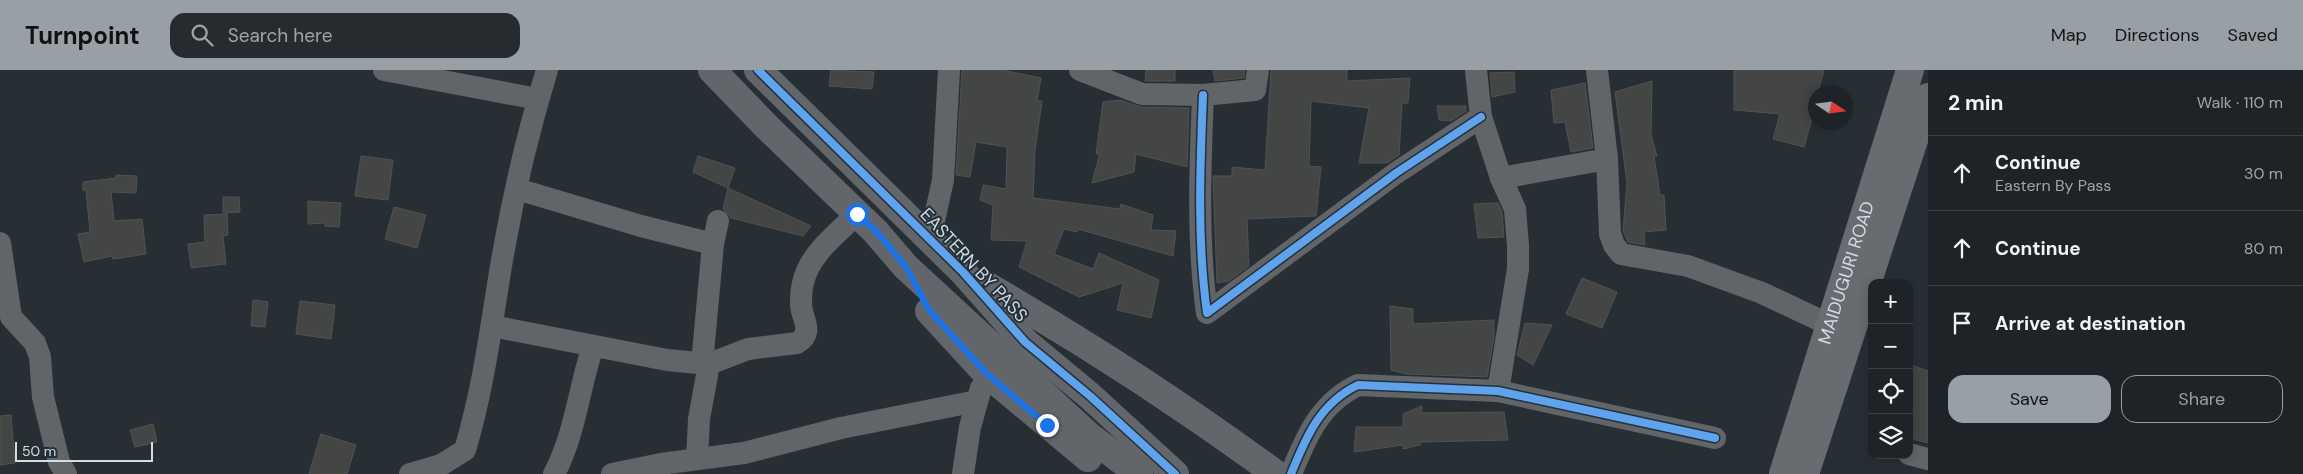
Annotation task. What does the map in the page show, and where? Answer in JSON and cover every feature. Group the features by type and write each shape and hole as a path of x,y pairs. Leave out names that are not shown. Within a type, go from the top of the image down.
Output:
{"highway":[{"name":"MAIDUGURI ROAD","path":"1783,474 1910,70"},
{"name":"MAIDUGURI ROAD","path":"1804,474 1921,146 1928,97"}],"main road":[{"path":"712,70 875,230 906,267 1088,435 1139,474"},
{"name":"EASTERN BY PASS","path":"758,70 963,272 1025,342 1090,396 1174,474"},
{"path":"906,267 929,310 986,373 1108,474"},
{"path":"963,272 1068,332 1218,432 1276,474"}],"street":[{"path":"384,70 538,99"},
{"path":"410,474 441,465 464,450 479,404 502,258 538,99 547,70"},
{"path":"930,239 943,180 949,70"},
{"path":"1080,70 1142,94 1203,95 1255,90 1258,70"},
{"path":"1476,70 1481,117 1500,178 1515,210 1518,269 1498,391"},
{"path":"1597,70 1607,159 1610,234 1614,245 1621,254 1688,266 1762,293 1830,325"},
{"path":"1203,95 1199,179 1201,256 1208,313 1396,173 1481,117"},
{"path":"1500,178 1607,159"},
{"path":"517,189 641,226 713,244"},
{"path":"492,326 593,346 706,364 748,349 797,343 803,340 807,331 801,307 802,285 807,268 814,258 857,214"},
{"path":"697,459 699,419 706,364 713,244 718,221"},
{"path":"0,243 11,316 10,328 35,343 40,357 43,397 59,462 66,474"},
{"path":"554,474 568,440 582,378 593,346"},
{"path":"963,474 970,428 986,373"},
{"path":"1291,474 1315,421 1343,392 1358,385 1498,391 1716,438"},
{"path":"612,474 697,459 744,454 841,428 977,401"},
{"path":"1913,455 1928,458"}],"building":[{"path":"831,70 874,72 872,89 829,86"},
{"path":"962,70 1002,70 1041,78 1037,101 1042,101 1035,150 1033,198 1120,209 1121,204 1153,215 1151,230 1176,231 1173,256 1078,229 1077,232 1064,229 1054,254 1093,269 1099,253 1159,280 1151,318 1117,310 1123,283 1079,297 1019,267 1027,241 991,240 993,205 980,200 983,185 1006,189 1007,147 976,142 970,177 956,175"},
{"path":"1146,70 1175,70 1175,81 1145,81"},
{"path":"1213,70 1245,70 1244,78 1215,81"},
{"path":"1271,70 1347,70 1347,81 1410,78 1408,103 1402,103 1399,155 1387,163 1359,163 1369,108 1311,101 1309,166 1321,167 1316,216 1247,219 1249,266 1229,281 1217,283 1213,176 1232,176 1232,167 1265,170"},
{"path":"1734,70 1824,70 1820,85 1808,85 1809,130 1804,147 1773,139 1780,114 1734,110"},
{"path":"1514,72 1515,92 1492,97 1490,73"},
{"path":"1652,81 1651,135 1657,156 1654,156 1660,195 1664,195 1666,230 1644,232 1645,245 1628,242 1623,231 1627,183 1615,92"},
{"path":"1585,83 1593,148 1571,152 1565,122 1554,123 1551,90"},
{"path":"1120,100 1141,107 1189,108 1187,167 1136,154 1134,172 1092,183 1100,153 1096,154 1103,102"},
{"path":"1437,106 1466,106 1466,111 1451,121 1439,120"},
{"path":"361,156 393,160 388,200 355,196"},
{"path":"698,156 735,168 728,188 693,172"},
{"path":"116,175 137,176 136,193 111,192 114,221 142,219 146,254 113,259 112,256 84,262 78,234 90,232 86,190 83,190 83,182 116,178"},
{"path":"728,188 811,226 803,236 731,218 723,209"},
{"path":"223,197 239,197 240,212 223,213"},
{"path":"308,201 341,203 339,227 325,226 325,223 308,224"},
{"path":"1498,203 1502,212 1504,237 1478,238 1474,204"},
{"path":"394,207 426,215 417,248 385,239"},
{"path":"227,214 228,235 223,236 226,264 191,268 188,244 205,242 204,215"},
{"path":"1582,278 1617,292 1602,328 1566,314"},
{"path":"253,300 268,302 265,327 251,326"},
{"path":"300,301 335,305 331,339 296,334"},
{"path":"1390,306 1413,309 1413,324 1494,320 1494,337 1487,377 1406,374 1391,370"},
{"path":"1525,323 1552,325 1533,365 1517,355"},
{"path":"1913,366 1928,371 1928,443 1913,439"},
{"path":"1422,406 1421,413 1504,412 1508,440 1421,442 1420,445 1403,449 1403,445 1354,452 1356,427 1403,427 1403,414"},
{"path":"11,415 15,463 0,465 0,416"},
{"path":"153,424 157,442 135,447 130,430"},
{"path":"321,434 356,445 347,474 309,474"}],"cycle path":[{"path":"758,70 963,272 1025,342 1090,396 1175,474"},
{"path":"1203,95 1200,177 1202,258 1207,313 1396,173 1481,117"},
{"path":"1291,474 1302,447 1324,411 1345,392 1358,385 1498,391 1715,438"}],"route":[{"path":"857,214 875,230 906,267 929,310 986,373 1047,425"}]}
